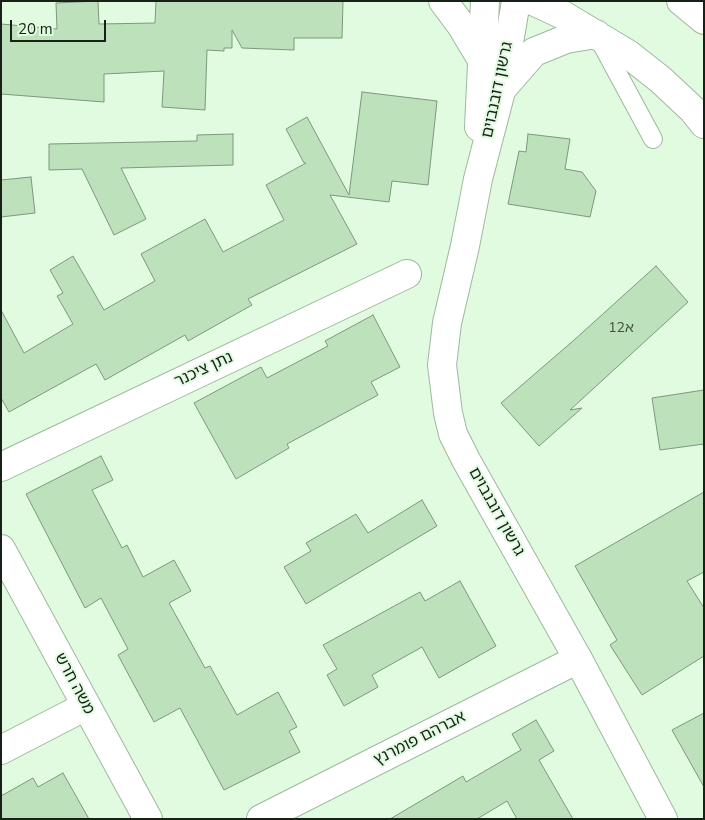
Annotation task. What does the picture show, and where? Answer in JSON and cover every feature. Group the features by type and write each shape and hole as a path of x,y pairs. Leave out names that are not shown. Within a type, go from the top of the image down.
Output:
{"street":[{"path":"443,1 461,25 482,60"},
{"name":"גרשון דובנבוים","path":"478,179 485,1"},
{"name":"גרשון דובנבוים","path":"516,1 500,91 478,179 447,324 442,365 448,413 453,434 466,460 578,659 663,819"},
{"path":"533,1 563,15 628,54 661,80 693,110 704,124"},
{"path":"680,1 704,20"},
{"path":"500,91 534,52 566,39 596,34"},
{"name":"נתן ציכנר","path":"1,466 407,274"},
{"name":"משה חרש","path":"1,549 148,819"},
{"name":"אברהם פומרנץ","path":"261,819 578,659"},
{"path":"1,750 86,706"}],"lane":[{"path":"596,34 653,139"}],"building":[{"path":"98,1 99,24 155,23 156,1 343,1 342,38 294,38 294,50 242,48 232,30 232,48 224,48 224,51 207,50 205,110 162,107 164,71 104,74 104,102 1,94 1,24 57,29 56,3"},
{"path":"362,92 437,101 428,185 392,181 389,202 330,195 357,244 248,299 252,305 188,341 185,335 105,380 96,364 9,412 1,398 1,310 24,353 73,324 57,296 63,293 50,270 73,256 104,310 155,281 141,254 205,219 223,252 284,220 266,185 306,163 304,163 286,129 307,117 349,195"},
{"path":"233,134 233,165 121,168 146,219 114,235 82,169 49,170 49,144 197,141 197,135"},
{"path":"528,134 570,139 565,169 582,172 596,191 590,217 508,204 519,151 526,152"},
{"path":"31,177 35,213 1,217 1,180"},
{"path":"656,266 688,302 570,410 582,408 539,446 501,403"},
{"path":"373,315 400,367 371,382 378,395 287,444 289,448 236,479 194,403 261,367 267,378 328,346 325,341"},
{"path":"704,390 704,444 660,450 652,398"},
{"path":"101,456 113,480 92,490 122,548 127,545 143,577 174,560 191,591 169,603 205,668 210,666 237,715 278,692 297,727 289,731 300,752 224,790 180,708 154,722 118,655 128,649 101,598 85,608 26,494"},
{"path":"704,492 704,572 687,581 704,608 704,656 642,695 610,645 617,640 575,566"},
{"path":"422,500 437,526 306,604 284,567 311,551 306,543 356,514 368,533"},
{"path":"460,581 496,646 439,678 422,647 372,675 378,687 344,706 327,675 337,669 323,645 420,592 425,601"},
{"path":"704,713 704,787 672,730"},
{"path":"536,720 554,751 539,760 573,819 517,819 507,801 477,819 390,819 463,776 466,782 521,750 512,734"},
{"path":"63,773 89,819 1,819 1,796 33,778 38,787"}]}
